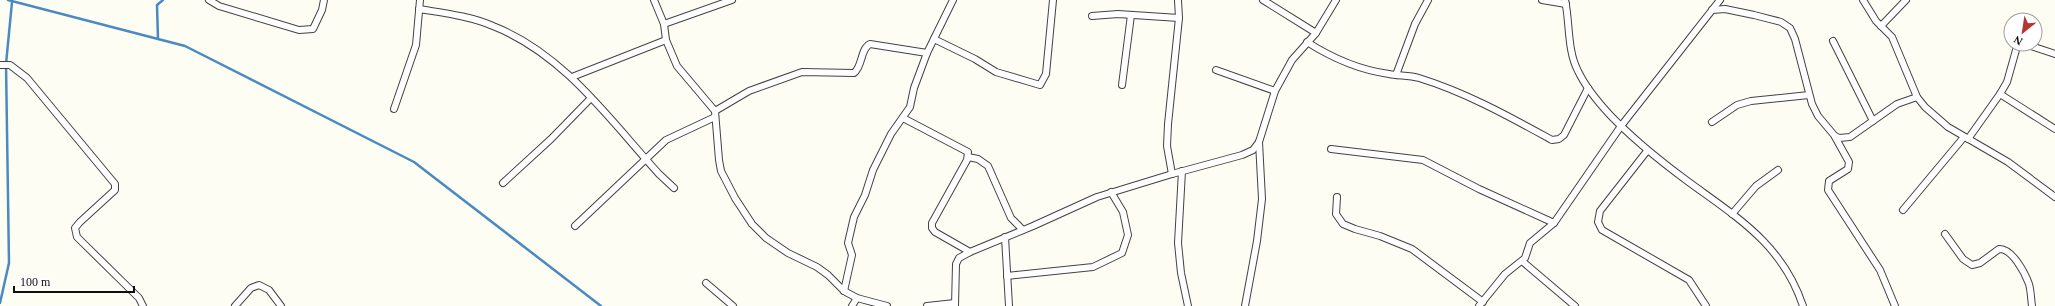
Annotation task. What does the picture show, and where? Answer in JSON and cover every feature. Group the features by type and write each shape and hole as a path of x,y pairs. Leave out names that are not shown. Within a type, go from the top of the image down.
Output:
{"street":[{"path":"209,0 219,6 299,30 313,29 322,10 324,0"},
{"path":"394,109 416,46 420,0"},
{"path":"654,0 664,24 666,40 677,66 712,105 717,123 719,160 722,171 735,198 752,224 766,238 788,253 817,267 828,275 844,291 857,298 883,306"},
{"path":"664,24 732,0"},
{"path":"844,291 852,255 848,243 854,217 865,195 873,170 891,134 910,107 927,53 953,0"},
{"path":"934,39 975,59 996,72 1040,85 1046,74 1053,0"},
{"path":"1172,174 1167,146 1179,18 1178,0"},
{"path":"1263,0 1316,33"},
{"path":"927,306 955,304 956,264 959,258 970,252 1097,197 1182,171 1242,155 1253,150 1259,142 1275,91 1292,60 1316,33 1336,0"},
{"path":"1396,74 1415,24 1428,0"},
{"path":"1542,0 1566,2 1572,58 1588,88 1621,126 1648,151 1752,228 1768,245 1791,278 1803,306"},
{"path":"1337,197 1336,214 1343,224 1380,236 1412,249 1481,304 1505,274 1525,258 1530,242 1554,223 1621,126 1720,0"},
{"path":"1863,0 1881,26 1892,37 1916,97 1948,127 2008,162 2055,198"},
{"path":"1881,26 1906,0"},
{"path":"419,9 468,18 493,25 527,42 572,77 646,160 674,188"},
{"path":"1712,10 1725,9 1754,15 1781,22 1790,28 1809,95 1818,116 1834,135 1850,166 1829,181 1828,190 1880,270 1895,306"},
{"path":"1092,16 1131,15 1179,18"},
{"path":"1122,85 1131,15"},
{"path":"572,77 666,40"},
{"path":"1832,40 1873,120"},
{"path":"1307,42 1339,60 1371,70 1418,77 1505,114 1552,140 1559,139 1564,135 1588,88"},
{"path":"574,226 666,140 715,114 749,92 802,72 854,74 858,70 866,47 871,43 927,53"},
{"path":"2043,49 2055,54"},
{"path":"1903,210 1966,138 2000,94 2007,82 2015,52"},
{"path":"0,65 10,65 27,78 115,184 115,190 75,228 77,237 139,298 143,306"},
{"path":"1216,70 1275,91"},
{"path":"2000,94 2055,128"},
{"path":"1712,122 1737,105 1751,101 1809,95"},
{"path":"1834,135 1839,138 1850,138 1897,104 1916,97"},
{"path":"503,183 551,139 590,98"},
{"path":"903,118 966,150 968,157 932,223 932,228 935,232 970,252"},
{"path":"1245,306 1257,241 1262,199 1259,142"},
{"path":"1331,149 1422,160 1479,189 1554,223"},
{"path":"1648,151 1600,211 1598,222 1602,230 1689,280 1706,306"},
{"path":"968,157 978,159 988,166 1011,218 1023,230"},
{"path":"1732,214 1756,186 1778,170"},
{"path":"1182,171 1178,243 1181,273 1188,306"},
{"path":"1008,276 1093,267 1122,253 1128,235 1123,212 1111,192"},
{"path":"1945,234 1963,259 1972,265 1980,263 1999,249 2008,252 2026,278 2030,305"},
{"path":"1006,237 1009,306"},
{"path":"1522,261 1575,306"},
{"path":"706,283 733,306"},
{"path":"235,306 251,288 259,285 269,290 281,306"},
{"path":"852,306 857,298"}],"waterway":[{"path":"8,0 185,46 414,162 601,306"},
{"path":"158,39 157,5 163,0"},
{"path":"0,303 9,263 6,64 12,2"}]}
